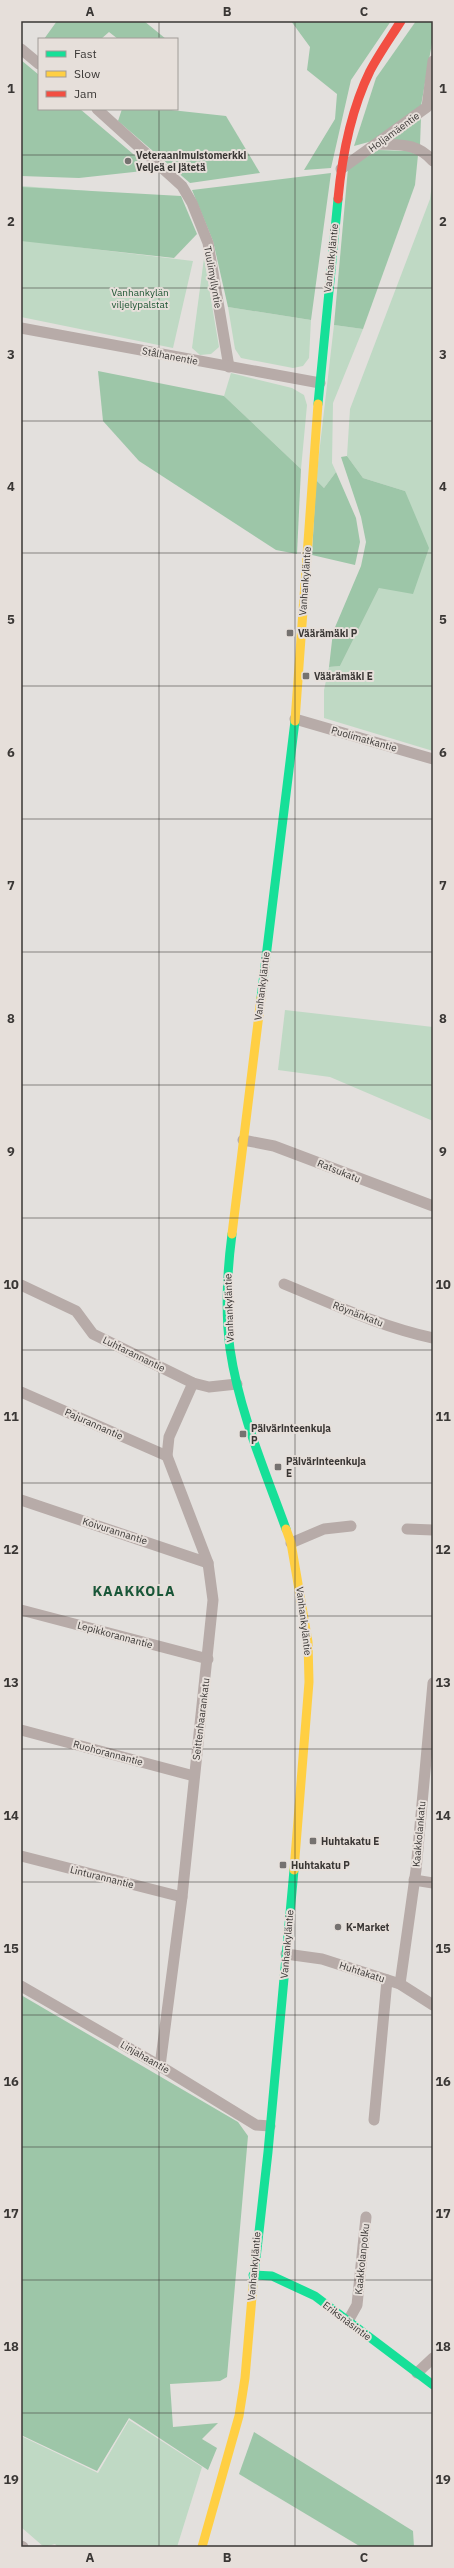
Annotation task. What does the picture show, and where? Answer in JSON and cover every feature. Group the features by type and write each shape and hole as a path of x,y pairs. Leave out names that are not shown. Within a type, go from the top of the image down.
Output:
{"street":[{"name":"Vanhankyläntie","path":"202,2547 239,2416 245,2378 253,2275 270,2126 301,1805 309,1682 308,1642 290,1543 237,1384 230,1349 227,1294 243,1140 295,719 320,383 341,169 355,110 370,70 401,21"},
{"path":"21,50 38,63"},
{"name":"Holjamäentie","path":"341,169 378,144 427,107 433,61"},
{"name":"Tuulimyllyntie","path":"98,110 182,186 192,203 208,243 229,367"},
{"path":"378,144 410,146 424,151 433,161"},
{"name":"Stålhanentie","path":"21,328 320,383"},
{"name":"Puolimatkantie","path":"295,719 433,759"},
{"name":"Ratsukatu","path":"243,1140 274,1146 433,1206"},
{"name":"Röynänkatu","path":"284,1284 361,1316 408,1332 433,1338"},
{"name":"Luhtarannantie","path":"21,1285 76,1311 93,1334 192,1383 209,1387 237,1384"},
{"name":"Seittenhaarankatu","path":"160,2066 182,1897 194,1776 208,1660 213,1600 208,1563 168,1456 169,1437 192,1383"},
{"name":"Pajurannantie","path":"21,1392 168,1456"},
{"name":"Koivurannantie","path":"21,1500 208,1563"},
{"path":"290,1543 324,1529 351,1526"},
{"path":"407,1529 433,1530"},
{"name":"Lepikkorannantie","path":"21,1610 208,1660"},
{"name":"Kaakkolankatu","path":"400,1984 414,1880 430,1740 433,1684"},
{"name":"Ruohorannantie","path":"21,1730 194,1776"},
{"name":"Linturannantie","path":"21,1856 182,1897"},
{"path":"414,1880 433,1883"},
{"name":"Huhtakatu","path":"286,1954 322,1959 400,1984 433,2005"},
{"path":"374,2120 387,1980"},
{"name":"Linjahaantie","path":"21,1986 160,2066 256,2125 270,2126"},
{"name":"Kaakkolanpolku","path":"348,2321 357,2306 366,2218"},
{"name":"Eriksnäsintie","path":"253,2275 272,2276 288,2282 315,2296 433,2385"},
{"path":"417,2373 433,2358"}],"green space":[{"path":"57,21 144,21 165,38 117,38 109,32 102,38 45,38"},
{"path":"291,21 391,21 351,80 331,168 304,170 335,119 337,94 307,70 310,47"},
{"path":"416,21 433,21 433,37 421,106 376,140 354,146 376,78"},
{"path":"21,60 38,74 38,110 81,110 152,170 79,178 21,176"},
{"path":"122,110 171,110 226,116 260,173 190,183 118,121"},
{"path":"421,118 420,145 389,141"},
{"path":"378,150 408,151 418,155 415,185 363,329 334,325 348,168"},
{"path":"331,173 311,320 228,307 213,241 192,190"},
{"path":"433,177 433,751 324,718 324,690 329,667 340,666 379,588 405,491 363,478 347,456 350,409 430,199"},
{"name":"Vanhankylän viljelypalstat","path":"21,186 90,191 68,246 193,261 173,348 21,317"},
{"path":"21,187 181,196 197,234 174,258 21,241"},
{"path":"204,258 219,347 211,354 200,355 192,348"},
{"path":"228,307 311,320 309,358 303,366 293,368 241,358 235,349"},
{"path":"334,325 363,329 333,403 332,463 336,472 324,488 316,480"},
{"path":"98,371 224,396 301,469 297,554 276,550 139,461 103,421"},
{"path":"231,373 292,388 304,395 307,405 301,469 224,396"},
{"path":"347,456 363,478 405,491 429,548 413,594 379,588 340,666 329,667 333,632 361,566 366,542 361,517 341,457"},
{"path":"336,472 356,518 360,542 355,565 312,555 316,480 324,488"},
{"path":"285,1010 433,1027 433,1121 330,1077 278,1070"},
{"path":"21,1995 238,2122 248,2136 227,2377 220,2381 170,2384 173,2427 218,2423 202,2439 217,2448 208,2470 129,2418 97,2471 21,2435"},
{"path":"129,2420 202,2467 177,2547 58,2547 55,2544 44,2547 21,2527 21,2436 98,2473"},
{"path":"254,2432 413,2531 414,2547 361,2547 239,2474"}],"traffic: fast":[{"path":"318,404 338,199"},
{"path":"261,998 295,721"},
{"path":"232,1234 227,1306 228,1335 234,1372 246,1418 286,1529"},
{"path":"253,2285 268,2152 294,1870"},
{"path":"253,2275 272,2276 315,2296 433,2385"}],"traffic: slow":[{"path":"295,721 318,404"},
{"path":"232,1234 261,998"},
{"path":"286,1529 291,1543 308,1642 309,1682 294,1870"},
{"path":"202,2547 239,2416 245,2378 253,2285"}],"traffic: jam":[{"path":"338,199 348,134 363,86 381,52 401,21"}],"place":[{"name":"Veteraanimuistomerkki Veljeä ei jätetä","path":"128,161"},
{"name":"Väärämäki P","path":"290,633"},
{"name":"Väärämäki E","path":"306,676"},
{"name":"Päivärinteenkuja P","path":"243,1434"},
{"name":"Päivärinteenkuja E","path":"278,1467"},
{"name":"Huhtakatu E","path":"313,1841"},
{"name":"Huhtakatu P","path":"283,1865"},
{"name":"K-Market","path":"338,1927"}],"district":[{"name":"KAAKKOLA","path":"134,1591"}]}
